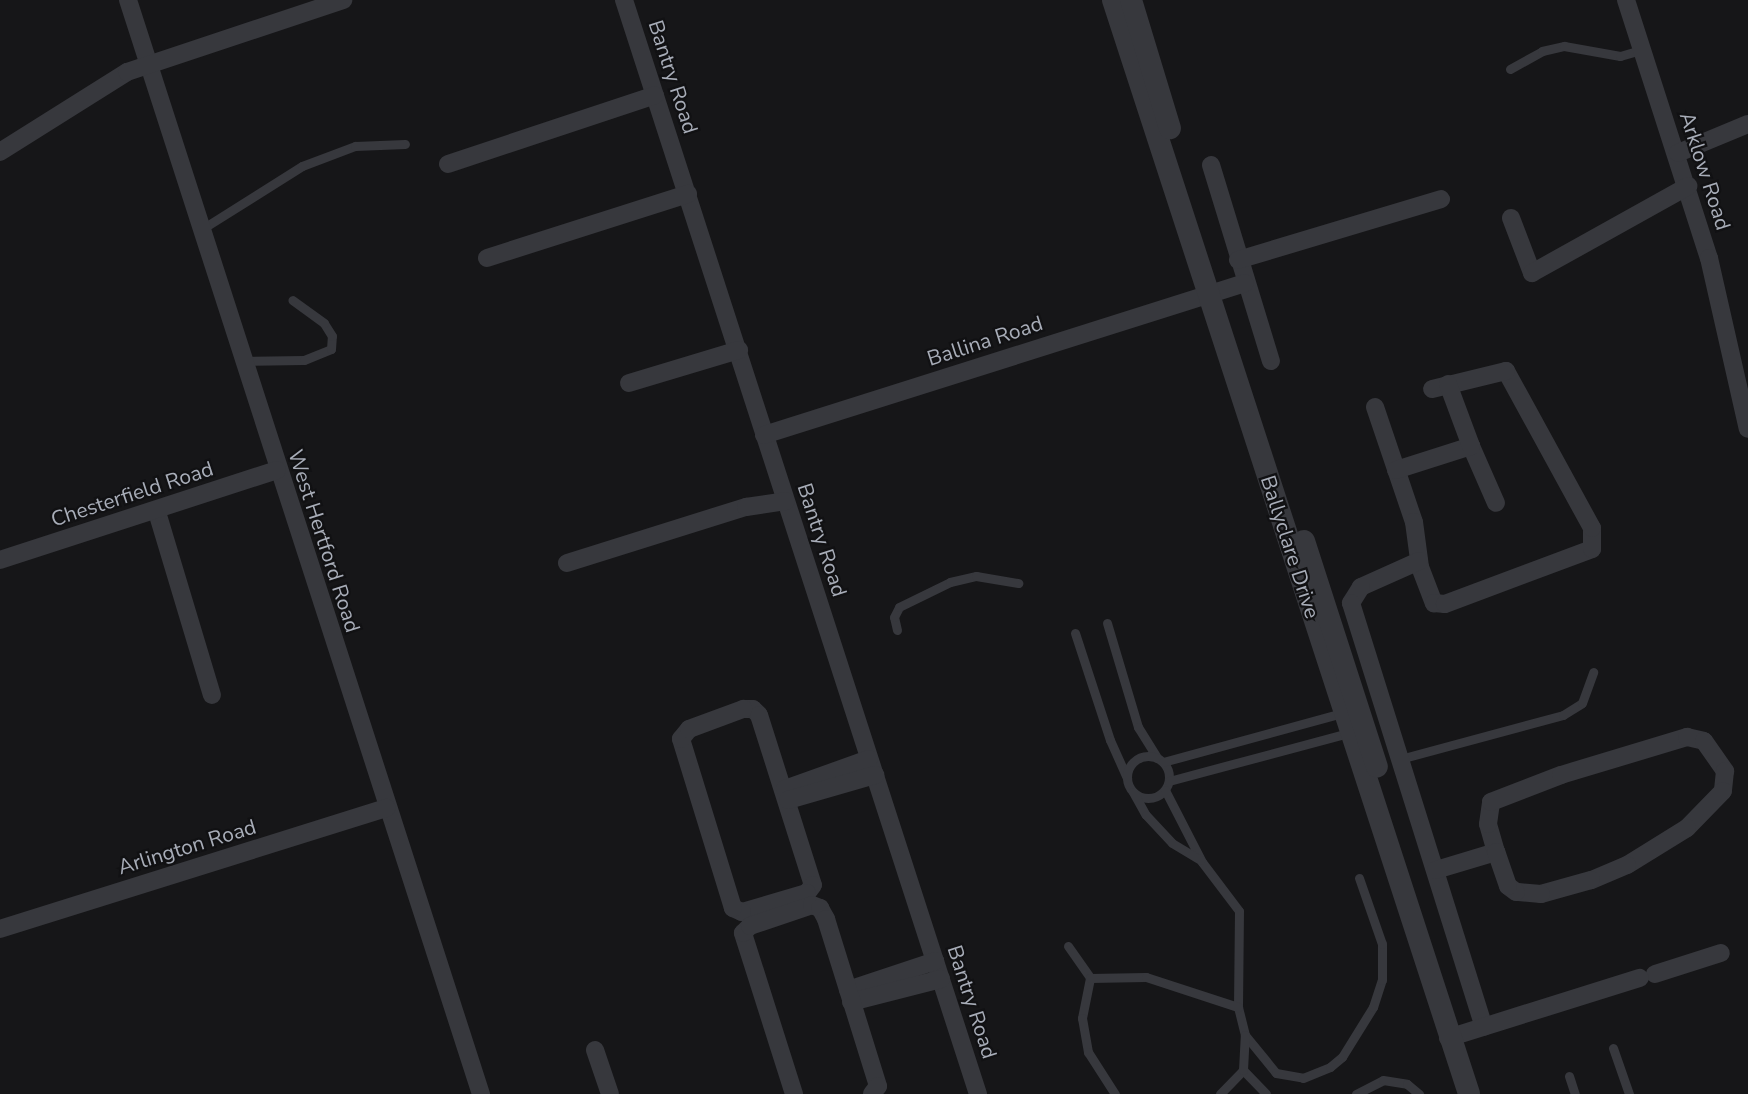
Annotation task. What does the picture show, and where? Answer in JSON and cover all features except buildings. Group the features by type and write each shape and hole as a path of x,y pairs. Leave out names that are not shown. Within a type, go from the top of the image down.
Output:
{"street":[{"name":"West Hertford Road","path":"128,0 242,362 481,1094"},
{"path":"0,152 97,89 148,66 343,0"},
{"name":"Bantry Road","path":"624,0 978,1094"},
{"name":"Ballyclare Drive","path":"1113,0 1214,293 1355,720 1455,1036 1469,1094"},
{"name":"Ballyclare Drive","path":"1131,0 1214,293"},
{"name":"Arklow Road","path":"1626,0 1641,50 1678,153 1709,258 1748,429"},
{"path":"448,164 655,95"},
{"path":"1678,153 1748,124"},
{"path":"1211,165 1245,283 1271,361"},
{"path":"1511,218 1532,273 1688,186"},
{"path":"487,258 688,194"},
{"path":"1238,260 1441,199"},
{"name":"Ballina Road","path":"764,435 1245,283"},
{"path":"629,384 739,350"},
{"path":"1375,407 1418,535 1419,561 1432,600 1442,605 1586,553 1595,544 1592,528 1506,371 1440,387 1471,447 1496,503"},
{"path":"1396,470 1471,447"},
{"name":"Chesterfield Road","path":"0,561 157,512 277,470"},
{"path":"567,563 783,494"},
{"path":"157,512 212,695"},
{"path":"1419,561 1360,587 1351,598 1484,1027"},
{"path":"743,710 755,710 786,795 812,889 736,910 681,748 683,733 743,710"},
{"path":"1687,737 1704,741 1725,771 1723,791 1687,828 1644,855 1591,880 1541,894 1516,892 1508,886 1496,852 1487,816 1496,797 1687,737"},
{"path":"786,795 872,767"},
{"name":"Arlington Road","path":"0,929 387,808"},
{"path":"1436,870 1496,852"},
{"path":"794,1094 744,930 817,906 850,996 878,1086 872,1094"},
{"path":"1455,1036 1721,953"},
{"path":"850,996 938,970"},
{"name":"Ballyclare Drive","path":"1455,1036 1481,1094"},
{"path":"595,1050 610,1094"}],"lane":[{"path":"1510,69 1542,51 1564,46 1620,56 1641,50"},
{"path":"200,231 302,166 355,146 405,144"},
{"path":"242,362 304,360 331,349 332,336 324,323 292,300"},
{"path":"897,630 894,617 899,607 950,582 976,576 1018,583"},
{"path":"1107,623 1138,727 1160,760 1167,785 1202,862 1239,911 1238,1007 1245,1035 1244,1070 1220,1094"},
{"path":"1076,633 1110,740 1132,791 1146,815 1172,843 1202,862"},
{"path":"1401,759 1563,715 1582,704 1593,672"},
{"path":"1132,791 1151,798 1167,785 1355,720 1382,698"},
{"path":"1127,778 1137,760 1160,760 1355,720 1388,717"},
{"path":"1245,1035 1261,1059 1288,1077 1315,1075 1342,1057 1373,1007 1384,966 1382,944 1359,878"},
{"path":"1068,946 1090,978 1082,1018 1088,1052 1115,1094"},
{"path":"1090,978 1146,977 1238,1007"},
{"path":"1613,1048 1626,1093"},
{"path":"1244,1070 1266,1094"},
{"path":"1569,1076 1575,1094"},
{"path":"1356,1094 1383,1080 1407,1084 1419,1094"}]}
